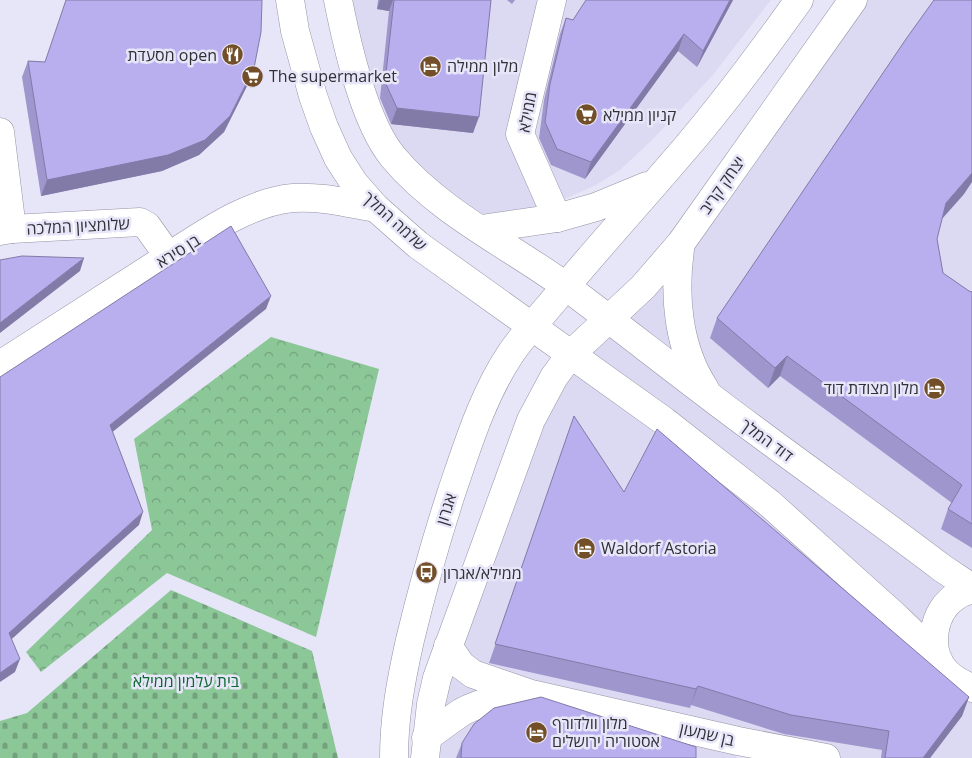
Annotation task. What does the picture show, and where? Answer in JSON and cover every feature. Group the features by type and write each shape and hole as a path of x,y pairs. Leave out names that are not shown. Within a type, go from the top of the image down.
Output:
{"street":[{"name":"שלמה המלך","path":"290,0 295,32 313,96 338,158 354,183 376,208 418,245 572,354"},
{"path":"338,0 361,89 378,132 392,156 420,185 441,203 532,262 565,286 688,145 740,82 799,0"},
{"name":"ממילא","path":"552,0 520,134 557,218"},
{"name":"יצחק קריב","path":"572,354 643,287 681,243 853,0"},
{"path":"0,132 6,230"},
{"path":"481,230 557,218 596,207 655,182"},
{"name":"בן סירא","path":"0,365 235,216 258,205 292,198 324,198 376,208"},
{"name":"שלומציון המלכה","path":"6,230 140,222 147,226 169,257"},
{"path":"681,243 677,281 683,338 690,361 711,398"},
{"name":"דוד המלך","path":"565,286 711,398 972,588"},
{"name":"אגרון","path":"394,758 394,728 401,680 417,609 442,522 467,448 485,400 507,359 565,286"},
{"path":"426,748 437,678 531,420 554,377 572,354 664,421 769,503 897,618 936,656 945,671 959,682 972,688"},
{"path":"936,656 933,640 936,622 944,607 957,595 972,588"},
{"name":"בן שמעון","path":"448,646 461,665 473,674 531,694 738,742 826,758"},
{"name":"בן שמעון","path":"426,748 462,713 473,707 503,698 531,694"}],"shaded area":[{"path":"338,0 771,0 712,76 655,137 620,170 596,185 560,201 481,229 392,156"},
{"path":"857,0 972,0 972,589 933,640 972,688 972,758 826,758 738,742 736,758 427,758 426,738 531,420"}],"green space":[{"path":"271,337 379,369 316,637 167,573 41,672 26,652 152,530 134,439"},
{"name":"בית עלמין ממילא","path":"171,590 312,651 338,758 0,758 0,721 27,713"}],"building":[{"path":"66,0 262,0 261,32 254,68 230,116 205,140 168,155 47,180 28,61 45,62"},
{"name":"מלון ממילה","path":"394,0 491,0 479,117 397,108 385,82"},
{"name":"קניון ממילא","path":"586,0 730,0 703,51 684,34 591,162 557,149 545,122 550,84 566,18 573,20"},
{"path":"934,0 972,0 972,173 946,203 937,239 943,273 972,292 972,524 948,509 962,485 787,356 775,368 717,318"},
{"path":"231,226 271,296 110,425 143,512 9,633 20,659 0,673 0,377"},
{"path":"22,256 84,258 0,323 0,260"},
{"path":"574,416 624,492 657,429 969,697 923,758 885,758 889,731 791,715 698,686 696,689 495,644"},
{"path":"541,697 696,747 696,758 461,758 462,743 474,724 494,708"}],"place":[{"name":"מסעדת open","path":"233,55"},
{"name":"מלון ממילה","path":"431,66"},
{"name":"The supermarket","path":"253,76"},
{"name":"קניון ממילא","path":"587,115"},
{"name":"מלון מצודת דוד","path":"935,388"},
{"name":"Waldorf Astoria","path":"585,548"},
{"name":"ממילא/אגרון","path":"427,573"},
{"name":"מלון וולדורף אסטוריה ירושלים","path":"536,732"}]}
